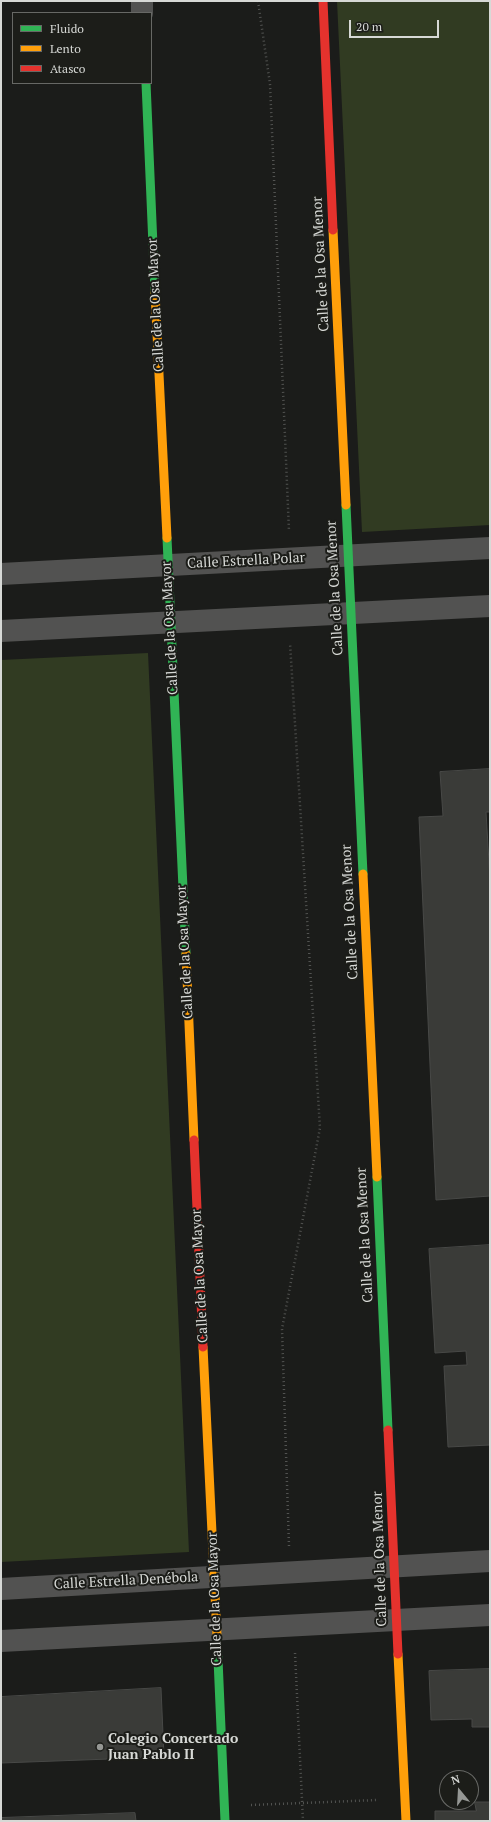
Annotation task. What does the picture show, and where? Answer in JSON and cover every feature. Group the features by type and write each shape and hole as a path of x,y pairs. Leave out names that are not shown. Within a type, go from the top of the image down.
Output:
{"street":[{"path":"142,1 142,12"},
{"name":"Calle de la Osa Menor","path":"323,1 406,1821"},
{"name":"Calle de la Osa Mayor","path":"146,84 225,1821"},
{"name":"Calle Estrella Polar","path":"1,574 490,548"},
{"path":"1,631 490,606"},
{"name":"Calle Estrella Denébola","path":"1,1588 490,1561"},
{"path":"1,1641 490,1615"}],"path":[{"path":"258,1 270,84 290,534"},
{"path":"289,616 320,1128 282,1329 290,1572"},
{"path":"295,1653 303,1821"},
{"path":"249,1805 384,1799"}],"green space":[{"path":"337,1 490,1 490,525 362,532"},
{"path":"148,653 189,1552 1,1562 1,660"}],"building":[{"path":"490,769 490,812 486,812 490,880 490,1196 436,1200 419,817 443,816 440,772"},
{"path":"490,1245 490,1445 448,1447 444,1366 467,1365 466,1351 435,1353 429,1249"},
{"path":"490,1669 490,1727 472,1727 472,1719 431,1720 429,1671"},
{"path":"161,1688 164,1757 1,1763 1,1697"},
{"path":"479,1802 490,1802 490,1821 435,1821 435,1811 479,1810"},
{"path":"135,1813 136,1821 1,1821 1,1818"}],"traffic: fast":[{"path":"146,84 155,292"},
{"path":"346,505 363,874"},
{"path":"167,538 186,954"},
{"path":"377,1177 388,1430"},
{"path":"217,1636 225,1821"}],"traffic: slow":[{"path":"333,230 346,505"},
{"path":"155,292 167,538"},
{"path":"363,874 377,1177"},
{"path":"186,954 194,1140"},
{"path":"203,1347 217,1636"},
{"path":"398,1654 406,1821"}],"traffic: jam":[{"path":"323,1 333,230"},
{"path":"194,1140 203,1347"},
{"path":"388,1430 398,1654"}],"place":[{"name":"Colegio Concertado Juan Pablo II","path":"100,1747"}]}
